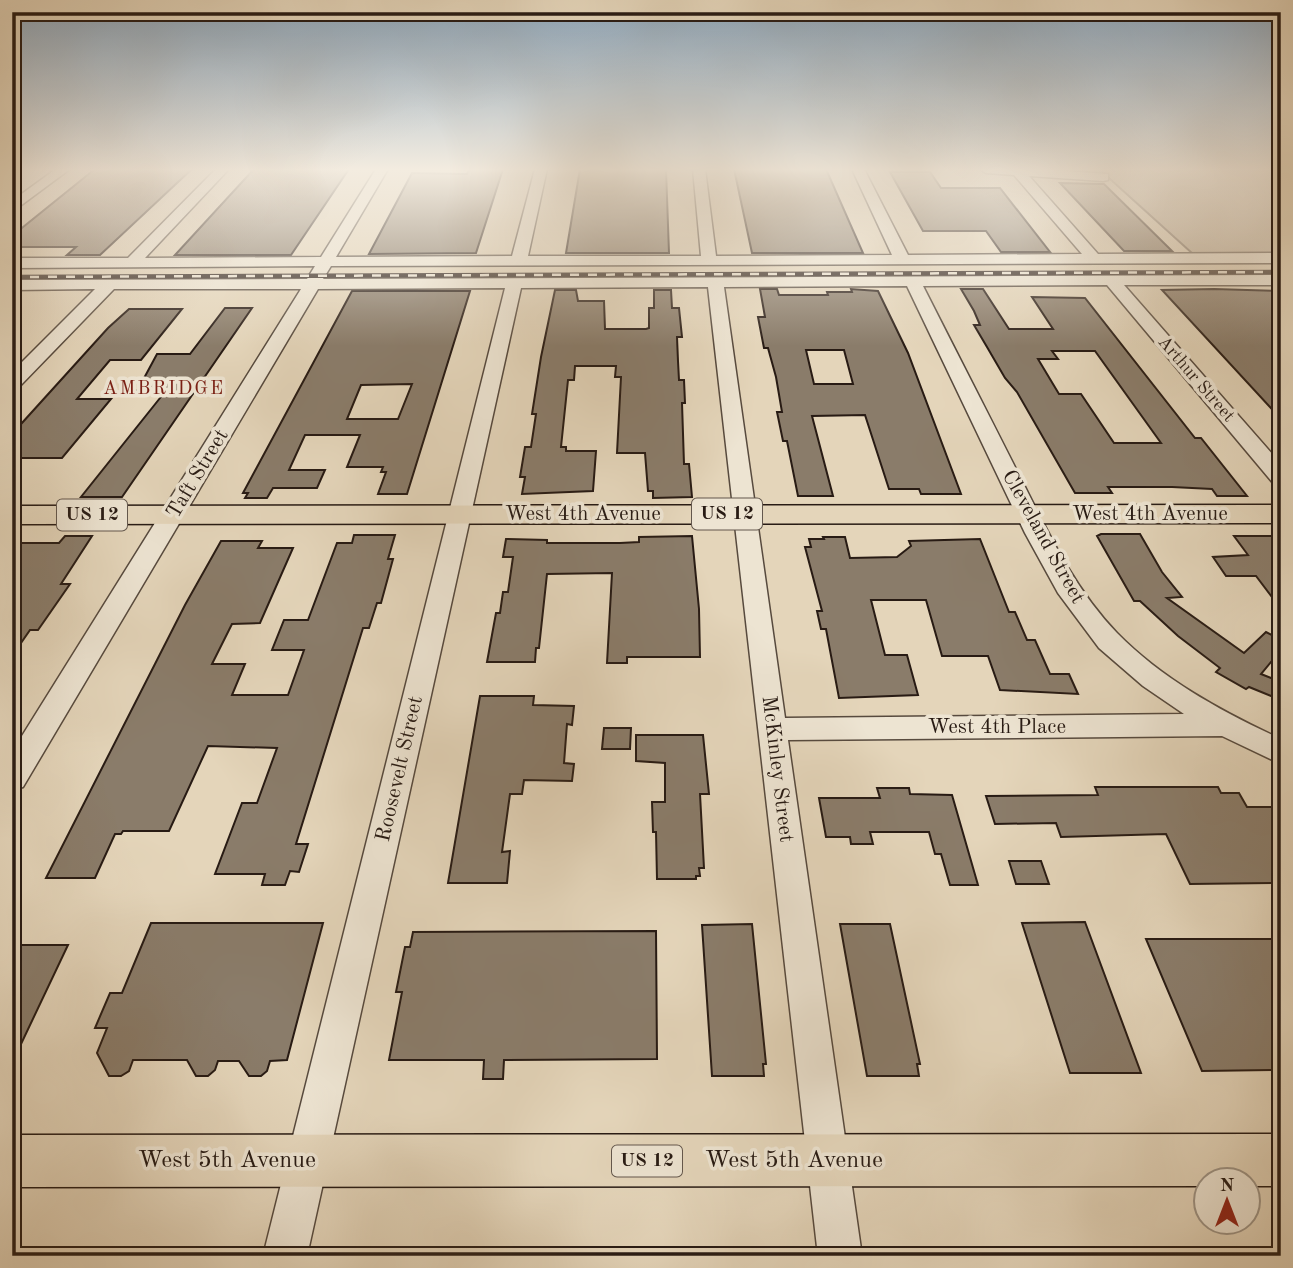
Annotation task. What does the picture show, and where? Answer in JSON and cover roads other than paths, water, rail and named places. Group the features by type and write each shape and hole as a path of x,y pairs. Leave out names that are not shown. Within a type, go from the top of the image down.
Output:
{"main road":[{"name":"West 4th Avenue","path":"12,515 1281,514"},
{"name":"West 5th Avenue","path":"12,1161 1281,1160"}],"street":[{"path":"132,263 166,228"},
{"name":"Taft Street","path":"12,778 346,228"},
{"name":"Roosevelt Street","path":"285,1256 527,228"},
{"name":"McKinley Street","path":"707,228 840,1256"},
{"path":"887,228 902,259"},
{"path":"1067,228 1093,258"},
{"path":"12,285 312,284 517,272 712,271 902,259 1281,258"},
{"path":"12,263 326,262 517,272 712,271 913,282 1281,280"},
{"name":"Arthur Street","path":"1112,281 1281,478"},
{"name":"Cleveland Street","path":"913,282 1061,578 1091,622 1133,662 1222,725 1281,752"},
{"path":"12,383 109,285"},
{"name":"West 4th Place","path":"772,729 1222,725"}],"railway":[{"path":"12,277 1281,272"}],"district":[{"name":"AMBRIDGE","path":"164,389"}]}
